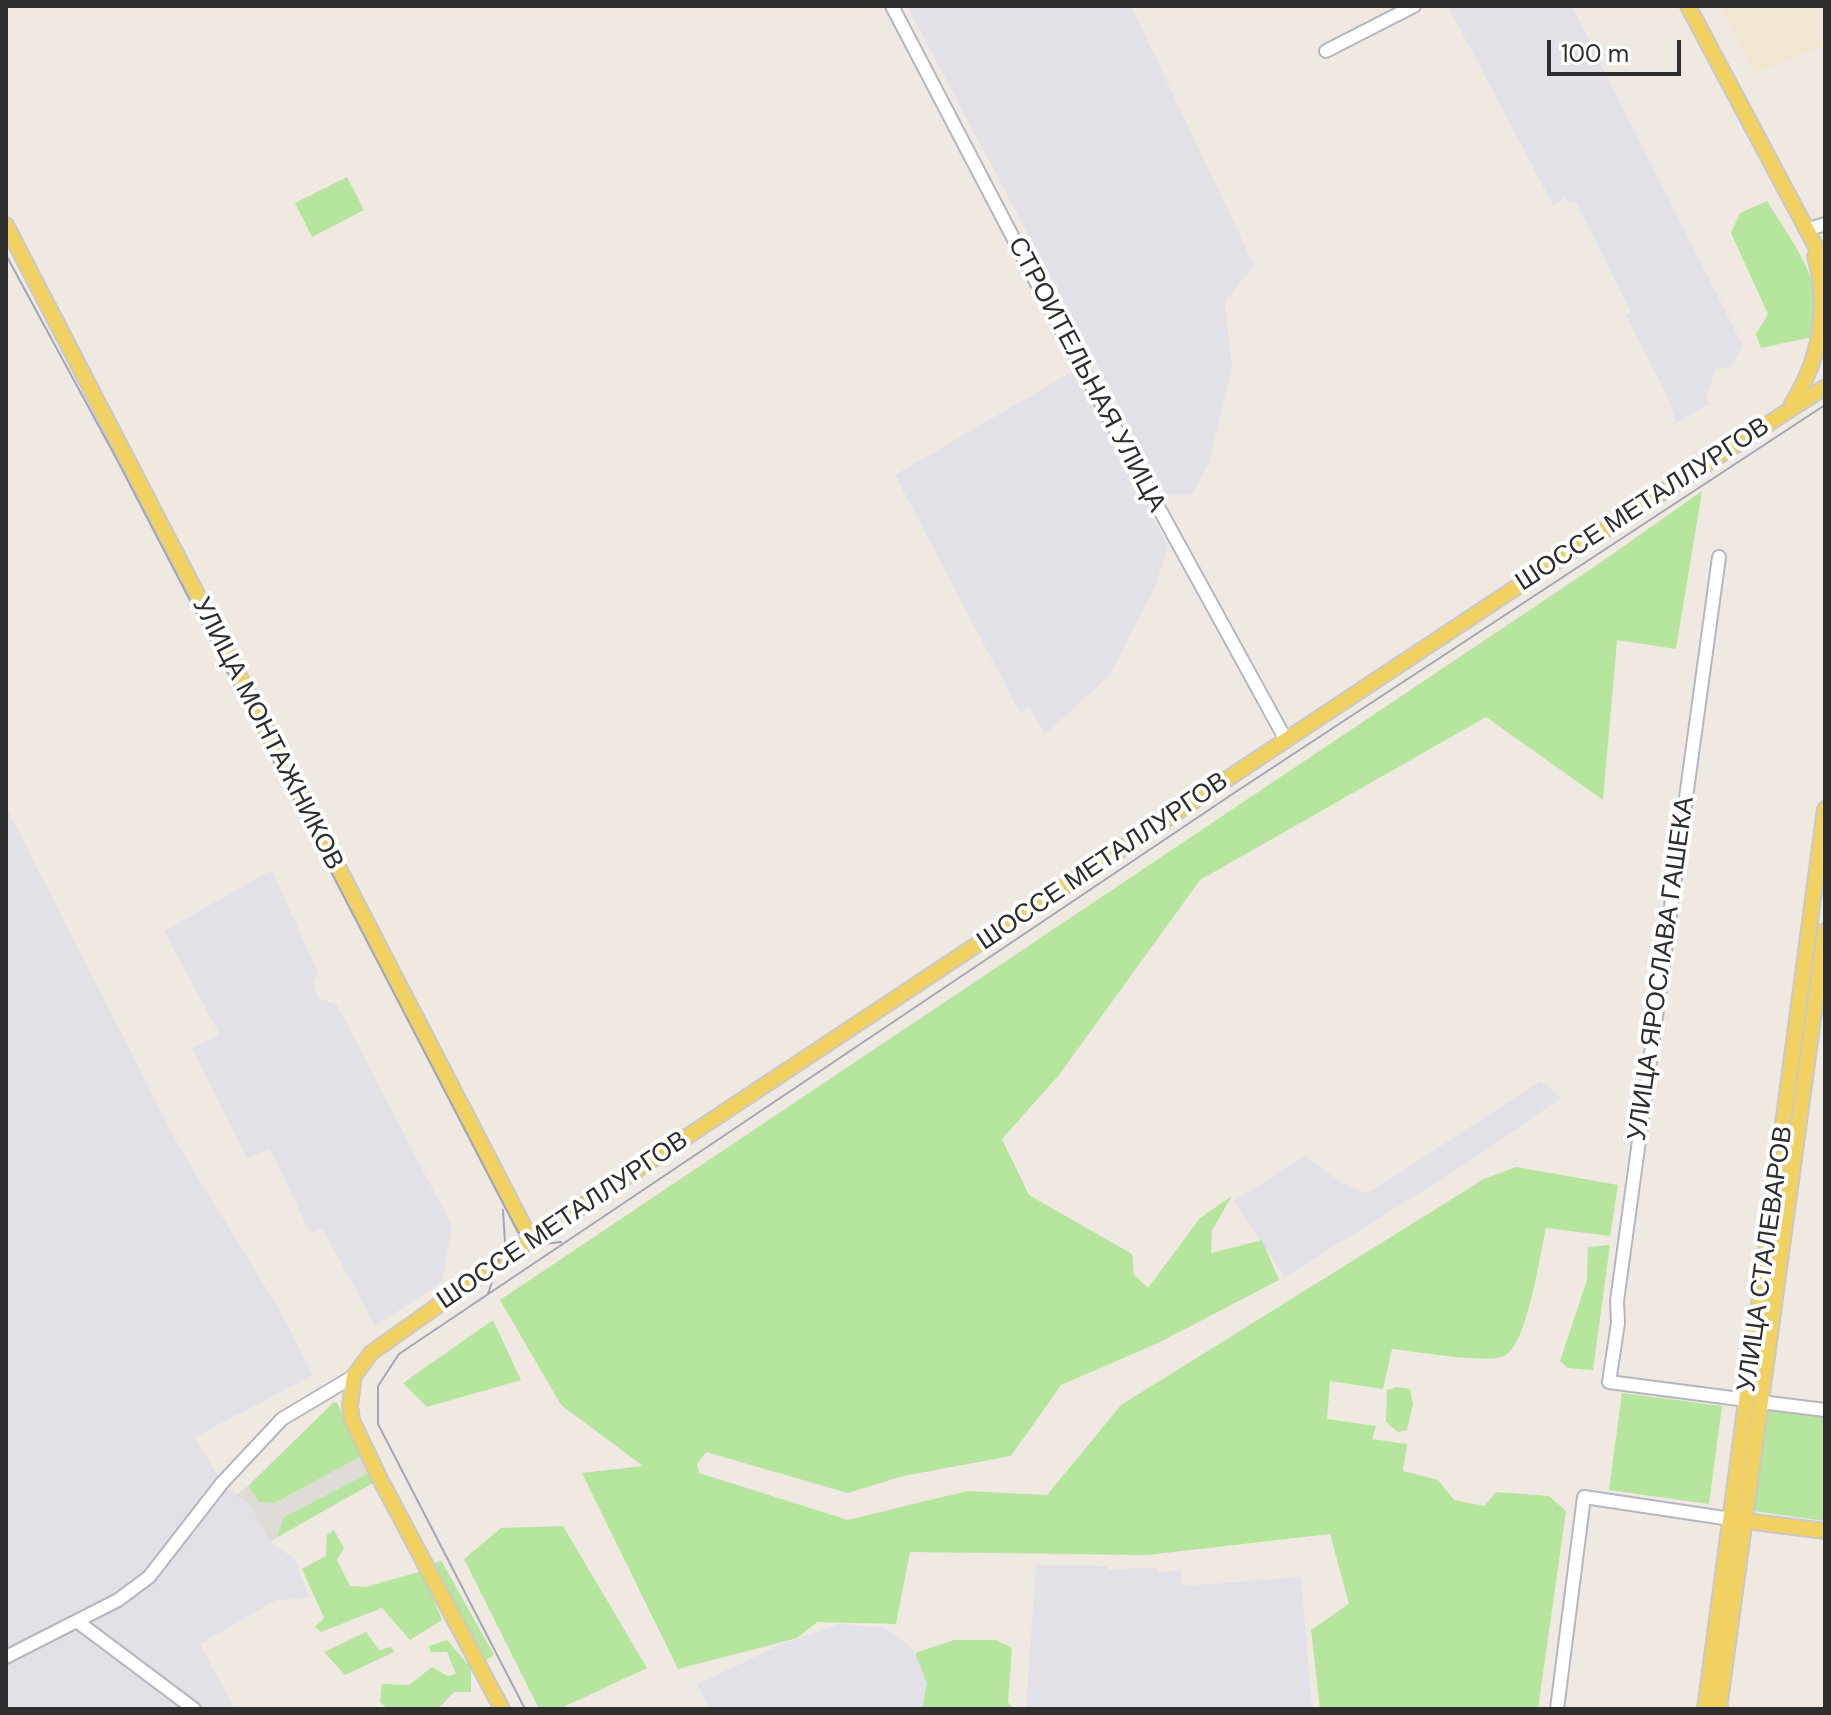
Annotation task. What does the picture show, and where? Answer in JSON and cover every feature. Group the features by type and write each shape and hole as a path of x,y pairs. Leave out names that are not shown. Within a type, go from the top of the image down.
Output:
{"main road":[{"path":"1688,6 1825,264"},
{"name":"УЛИЦА МОНТАЖНИКОВ","path":"6,225 531,1240"},
{"path":"1789,409 1810,373 1822,317 1823,282 1808,235"},
{"name":"ШОССЕ МЕТАЛЛУРГОВ","path":"354,1376 383,1342 531,1240 1825,387"},
{"name":"УЛИЦА СТАЛЕВАРОВ","path":"1754,1401 1825,809"},
{"path":"1808,940 1824,938"},
{"name":"УЛИЦА СТАЛЕВАРОВ","path":"1719,1709 1738,1520 1754,1401 1824,938"},
{"path":"354,1376 350,1406 364,1447 502,1709"},
{"path":"1738,1520 1825,1531"},
{"name":"УЛИЦА СТАЛЕВАРОВ","path":"1705,1709 1738,1520"}],"street":[{"name":"СТРОИТЕЛЬНАЯ УЛИЦА","path":"892,6 1066,339 1286,740"},
{"path":"1326,51 1414,6"},
{"path":"1808,235 1825,224"},
{"name":"УЛИЦА ЯРОСЛАВА ГАШЕКА","path":"1719,557 1617,1301 1618,1323 1609,1382 1754,1401"},
{"path":"6,1657 78,1622 149,1577 222,1483 282,1419 354,1376"},
{"path":"1754,1401 1825,1410"},
{"path":"1557,1709 1584,1497 1738,1520"},
{"path":"78,1622 194,1709"}],"shaded area":[{"path":"907,6 1131,6 1254,265 1225,302 1232,367 1209,463 1191,495 1166,495"},
{"path":"1448,6 1572,6 1743,346 1730,368 1717,367 1705,398 1709,403 1700,410 1676,423 1670,402 1626,315 1631,312 1575,201 1569,203 1565,198 1553,205"},
{"path":"1719,6 1825,6 1825,45 1755,74"},
{"path":"1075,370 1168,546 1155,587 1109,676 1045,734 1029,707 1020,713 895,475"},
{"path":"6,807 181,1150 278,1307 313,1375 195,1437 222,1483 249,1504 270,1542 295,1559 309,1598 276,1600 200,1644 235,1709 6,1709"},
{"path":"272,870 318,973 314,982 318,998 337,1005 452,1226 442,1282 375,1326 323,1229 310,1233 270,1149 247,1158 192,1048 220,1035 164,931"},
{"path":"1541,1081 1561,1098 1464,1165 1285,1277 1234,1201 1305,1156 1342,1183 1362,1192 1370,1192"},
{"path":"360,1457 368,1473 284,1517 276,1538 270,1542 249,1504 236,1495 248,1486 259,1502 275,1503"},
{"path":"1036,1565 1107,1566 1108,1570 1156,1567 1160,1572 1181,1569 1181,1584 1184,1586 1301,1577 1312,1709 1026,1709"},
{"path":"840,1624 884,1628 910,1646 929,1679 921,1709 710,1709 697,1685 777,1646"}],"green space":[{"path":"347,177 364,210 312,237 295,203"},
{"path":"1767,201 1807,268 1815,292 1816,309 1812,337 1761,348 1756,334 1768,314 1731,233 1740,213"},
{"path":"1702,491 1676,649 1617,640 1603,800 1486,717 1200,880 1059,1075 1002,1139 1029,1195 1132,1254 1134,1275 1148,1288 1200,1218 1232,1196 1212,1230 1211,1253 1262,1240 1279,1280 1158,1343 1061,1385 1011,1456 903,1476 848,1493 706,1452 697,1464 699,1473 848,1520 967,1491 1047,1495 1121,1405 1484,1179 1516,1167 1618,1185 1610,1236 1546,1228 1526,1318 1512,1349 1504,1356 1467,1358 1392,1349 1383,1389 1330,1381 1327,1419 1376,1426 1372,1439 1407,1444 1403,1471 1438,1480 1454,1500 1484,1506 1496,1492 1549,1496 1566,1511 1538,1709 1320,1709 1311,1630 1349,1604 1330,1534 1147,1555 910,1552 896,1624 817,1622 797,1638 678,1669 582,1473 643,1466 561,1405 500,1300 1597,565"},
{"path":"1610,1245 1593,1370 1568,1368 1560,1361 1587,1280 1588,1247"},
{"path":"493,1320 521,1380 427,1407 403,1383"},
{"path":"1397,1387 1410,1389 1413,1404 1407,1430 1398,1432 1386,1422 1387,1390"},
{"path":"1622,1393 1722,1406 1709,1504 1609,1490"},
{"path":"334,1402 338,1404 360,1457 275,1503 259,1502 248,1486"},
{"path":"1768,1407 1825,1415 1825,1521 1753,1511"},
{"path":"368,1473 373,1483 276,1538 284,1517"},
{"path":"563,1526 647,1668 559,1709 539,1709 464,1559 501,1528"},
{"path":"334,1530 344,1548 337,1560 350,1586 366,1587 422,1571 442,1620 410,1640 382,1608 321,1632 315,1627 324,1618 302,1569 326,1556 327,1535"},
{"path":"441,1560 494,1655 486,1660 433,1564"},
{"path":"366,1632 379,1650 391,1647 394,1652 345,1675 324,1652"},
{"path":"447,1640 471,1668 471,1692 454,1692 438,1709 388,1709 380,1702 382,1684 409,1685 432,1667 447,1676 456,1674 447,1652 431,1652 429,1646"},
{"path":"954,1640 996,1640 1012,1648 1008,1702 1013,1709 922,1709 927,1683 915,1653"}],"tram line":[{"path":"6,255 115,456 518,1232 534,1245 561,1242"},
{"path":"525,1709 378,1424 378,1386 399,1354 1237,791 1825,405"},
{"path":"488,1294 505,1242 503,1210"}]}
